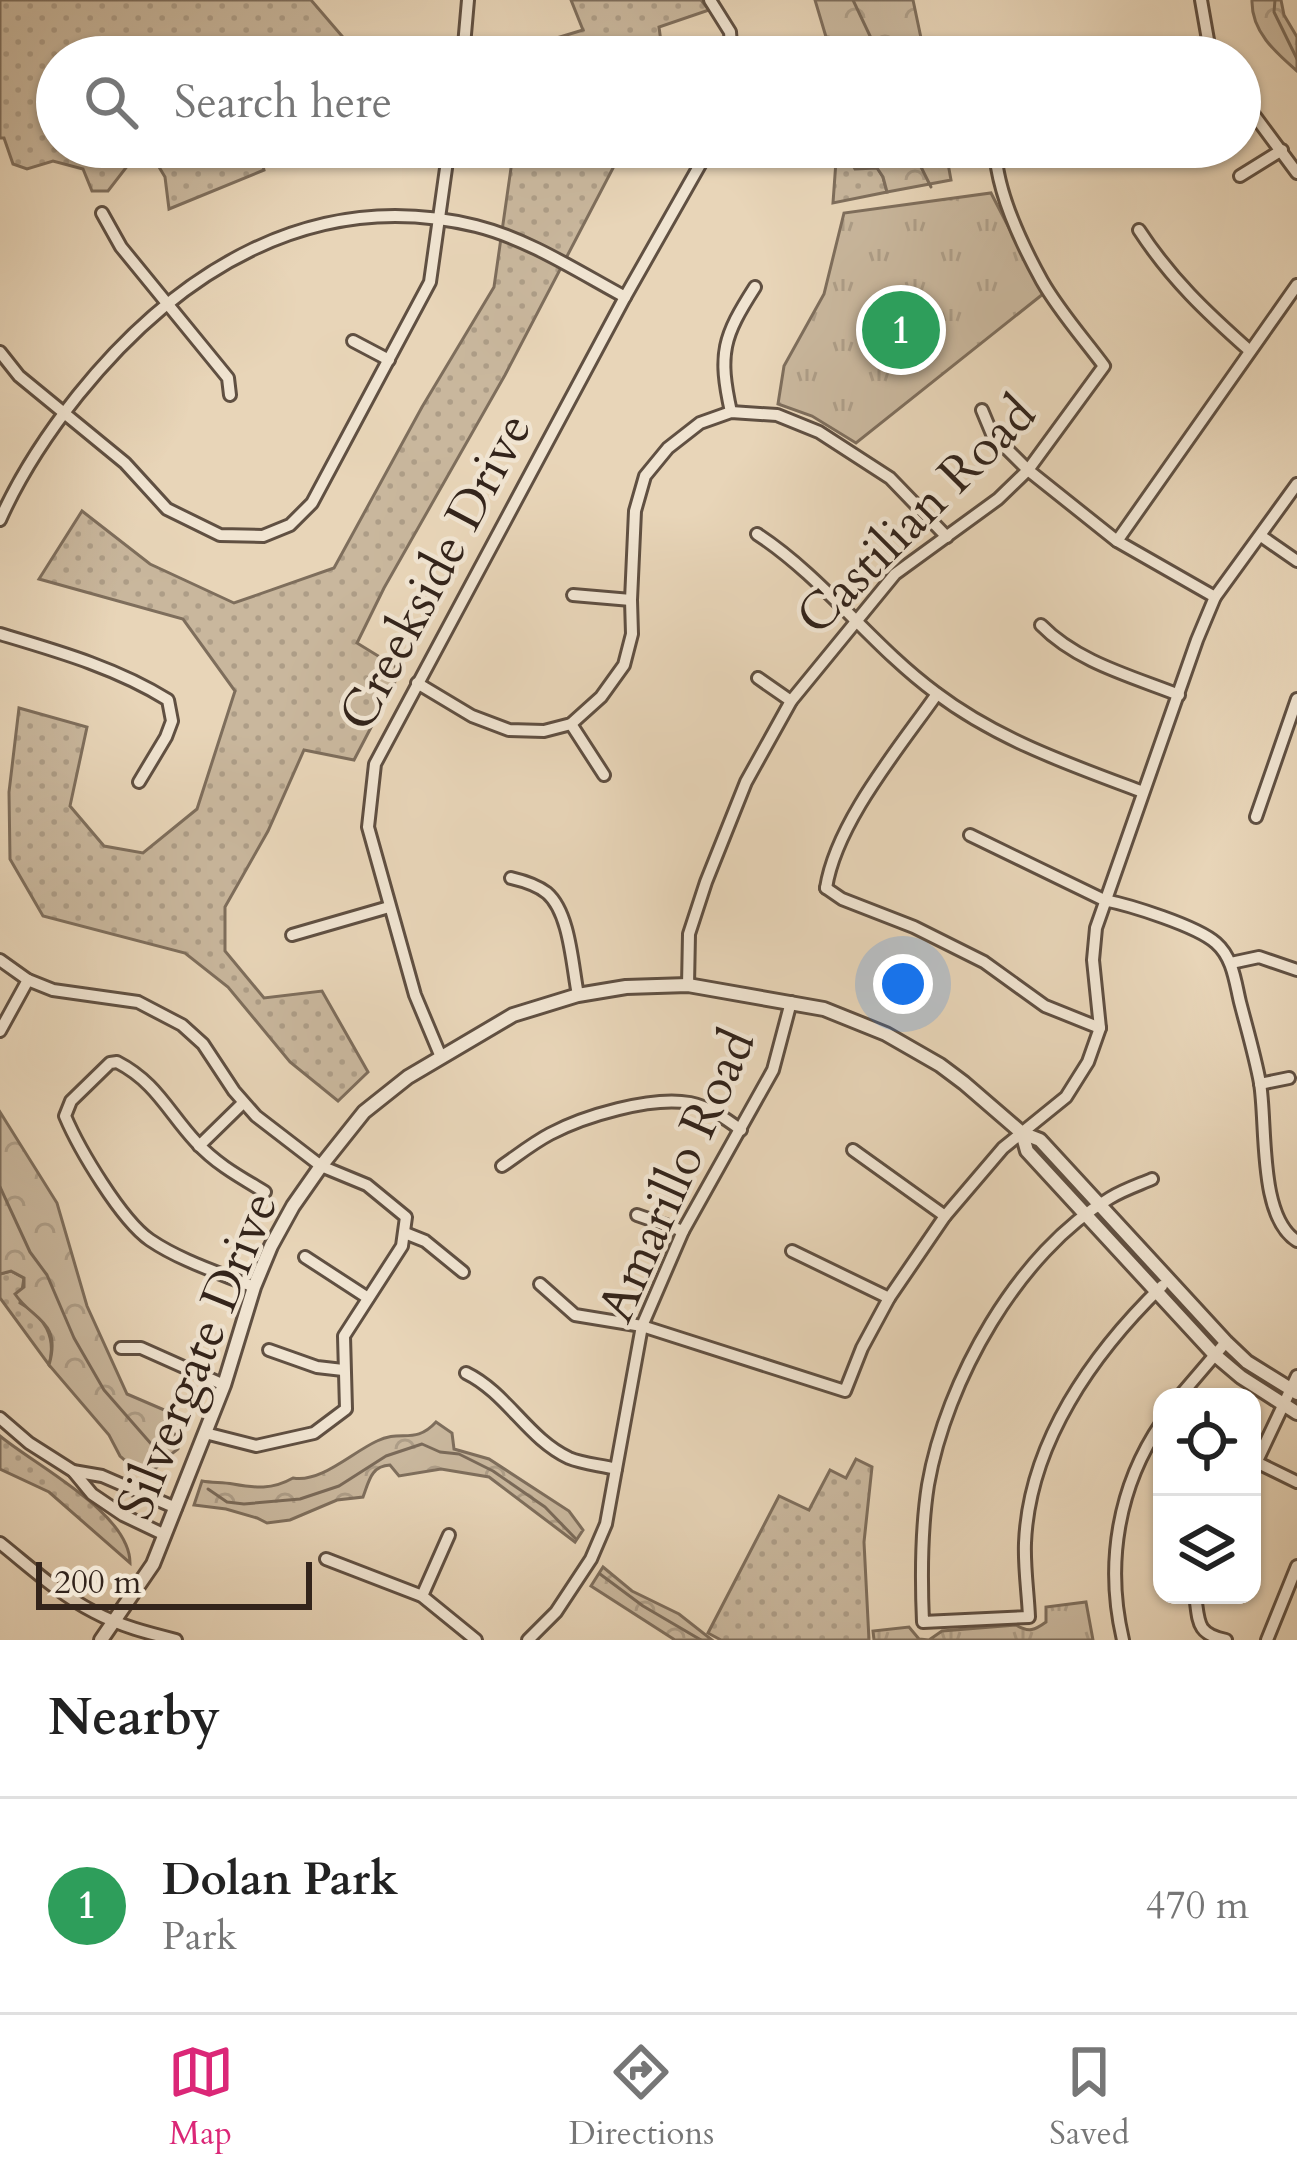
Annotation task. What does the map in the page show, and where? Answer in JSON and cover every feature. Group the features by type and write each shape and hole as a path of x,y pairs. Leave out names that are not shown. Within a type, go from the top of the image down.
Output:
{"street":[{"path":"465,36 468,0"},
{"path":"710,0 730,36"},
{"path":"1201,0 1207,36"},
{"path":"1261,123 1297,173"},
{"path":"1261,163 1282,150"},
{"path":"0,352 19,376 125,463 167,509 220,535 263,536 290,525 312,502 430,282 446,168"},
{"name":"Creekside Drive","path":"441,1057 415,995 368,826 374,764 698,168"},
{"name":"Castilian Road","path":"688,985 689,934 706,882 746,782 790,701 895,574 998,500 1028,470 1104,366 1043,283 1011,213 997,168"},
{"path":"1240,176 1253,168"},
{"path":"102,213 121,247 228,379 230,395"},
{"path":"0,520 24,472 101,367 166,304 263,242 331,221 398,215 438,220 512,238 625,297"},
{"path":"1139,230 1190,298 1250,351"},
{"path":"1117,541 1297,285"},
{"path":"730,412 723,376 724,344 755,287"},
{"path":"353,341 389,360"},
{"path":"982,410 992,434 1028,470 1117,541 1215,597"},
{"path":"417,683 472,716 509,730 544,731 571,724 601,698 623,665 632,634 635,511 645,476 668,448 700,423 730,412 777,415 819,431 890,478 947,537"},
{"path":"540,1284 575,1315 642,1326 845,1391 889,1298 945,1216 1003,1148 1066,1096 1088,1062 1100,1028 1093,960 1096,928 1143,792 1215,597 1297,484"},
{"path":"757,534 792,557 937,694 1035,752 1143,792"},
{"path":"1261,536 1297,561"},
{"path":"573,595 631,600"},
{"path":"1041,625 1058,643 1084,658 1179,695"},
{"path":"0,634 76,657 168,700 172,721 139,782"},
{"path":"758,678 790,701"},
{"path":"937,694 857,810 820,890 914,927 984,962 1046,1006 1100,1028"},
{"path":"1256,817 1297,699"},
{"path":"571,724 604,775"},
{"path":"970,835 1104,900 1122,903 1216,943 1231,963 1260,1084 1276,1217 1297,1241"},
{"path":"512,878 550,895 563,916 578,994"},
{"path":"292,935 389,907"},
{"path":"1231,963 1259,957 1297,970"},
{"path":"0,960 28,980 70,994 138,1002 182,1025 203,1044 243,1103 320,1166 367,1185 406,1217 402,1246 344,1336 346,1409 314,1433 256,1446 205,1432"},
{"path":"0,1031 28,980"},
{"name":"Silvergate Drive","path":"101,1640 153,1564 224,1385 271,1246 320,1166 364,1112 409,1076 513,1016 578,994 688,985 824,1009 886,1034 964,1082 1022,1133 1040,1140 1226,1342 1247,1362 1295,1386"},
{"name":"Amarillo Road","path":"528,1640 556,1612 591,1559 606,1524 642,1326 683,1231 773,1070 791,1002"},
{"path":"254,1287 147,1238 123,1213 65,1116 71,1101 110,1063 117,1062 154,1088 200,1146 227,1170 265,1192"},
{"path":"1260,1084 1289,1078"},
{"path":"502,1166 551,1133 647,1103 687,1102 715,1112 741,1130"},
{"path":"200,1146 243,1103"},
{"name":"Silvergate Drive","path":"1022,1133 1028,1151 1215,1355 1297,1413"},
{"path":"853,1150 945,1216"},
{"path":"1152,1179 1110,1197 1086,1216 1022,1278 987,1331 951,1402 928,1486 920,1563 923,1622 1029,1617 1025,1542 1046,1450 1076,1388 1168,1280"},
{"path":"638,1215 683,1231"},
{"path":"405,1233 425,1241 463,1272"},
{"path":"792,1251 889,1298"},
{"path":"305,1257 368,1298"},
{"path":"1187,1388 1226,1342"},
{"path":"121,1348 141,1348 224,1385"},
{"path":"269,1350 317,1367 343,1370"},
{"path":"466,1373 486,1383 541,1438 569,1457 616,1469"},
{"path":"1261,1448 1295,1386"},
{"path":"0,1418 123,1515 165,1535"},
{"path":"1123,1640 1115,1582 1118,1524 1130,1480 1153,1438"},
{"path":"1261,1465 1297,1482"},
{"path":"73,1471 102,1476 176,1508"},
{"path":"422,1596 449,1535"},
{"path":"0,1543 68,1597 134,1630 176,1640"},
{"path":"326,1559 422,1596 476,1640"},
{"path":"1267,1640 1297,1566"},
{"path":"1197,1604 1201,1628 1209,1636 1226,1640"}],"green space":[{"path":"0,0 311,0 342,36 36,36 36,166 27,169 13,164 0,138"},
{"path":"571,0 701,0 709,10 659,27 660,36 563,36 583,30"},
{"path":"815,0 913,0 921,36 826,36"},
{"path":"1252,0 1281,0 1297,37 1297,71 1260,31"},
{"path":"79,168 126,168 108,191 92,191"},
{"path":"160,168 264,170 169,209"},
{"path":"511,168 613,168 357,643 401,670 354,760 304,750 268,831 225,907 225,951 264,998 322,991 368,1072 338,1101 290,1062 228,987 185,953 43,916 10,859 9,792 19,708 87,727 70,806 104,846 143,853 197,809 235,691 183,619 39,579 82,511 150,564 234,603 334,568 494,287"},
{"path":"836,168 878,168 887,192 833,203"},
{"path":"877,168 949,168 951,180 887,192"},
{"path":"991,193 1043,294 856,443 812,416 778,404 784,366 824,294 844,213"},
{"path":"0,1112 57,1203 87,1306 127,1394 176,1415 170,1425 180,1438 178,1449 150,1475 120,1456 109,1435 49,1365 52,1339 48,1330 15,1294 24,1287 24,1278 11,1271 0,1274"},
{"path":"11,1271 24,1278 20,1303 46,1328 51,1345 49,1365 0,1298 0,1274"},
{"path":"436,1422 452,1433 454,1449 489,1459 569,1511 583,1530 575,1542 489,1477 441,1469 399,1476 390,1465 384,1466 372,1475 363,1497 337,1500 290,1520 267,1523 226,1509 194,1505 202,1481 263,1487 314,1476 377,1441 421,1433"},
{"path":"0,1436 98,1509 126,1544 130,1563 49,1492 0,1469"},
{"path":"856,1459 872,1467 864,1542 869,1640 721,1640 708,1633 779,1496 809,1510 830,1470 846,1478"},
{"path":"603,1567 632,1591 679,1614 712,1640 675,1640 591,1586"},
{"path":"1086,1602 1093,1640 929,1640 942,1631 1016,1625 1032,1630 1046,1622 1046,1607"},
{"path":"909,1627 919,1639 929,1640 874,1640 873,1631"}],"waterway":[{"path":"853,0 870,36"},
{"path":"1275,0 1274,12 1297,59"},
{"path":"922,168 931,187"},
{"path":"0,1187 104,1390 160,1454"},
{"path":"208,1489 227,1502 244,1504 300,1499 339,1486 386,1456 422,1444 459,1454 493,1471 545,1507 575,1538"},
{"path":"600,1574 701,1640"}],"place":[{"name":"Dolan Park","path":"901,330"}]}
